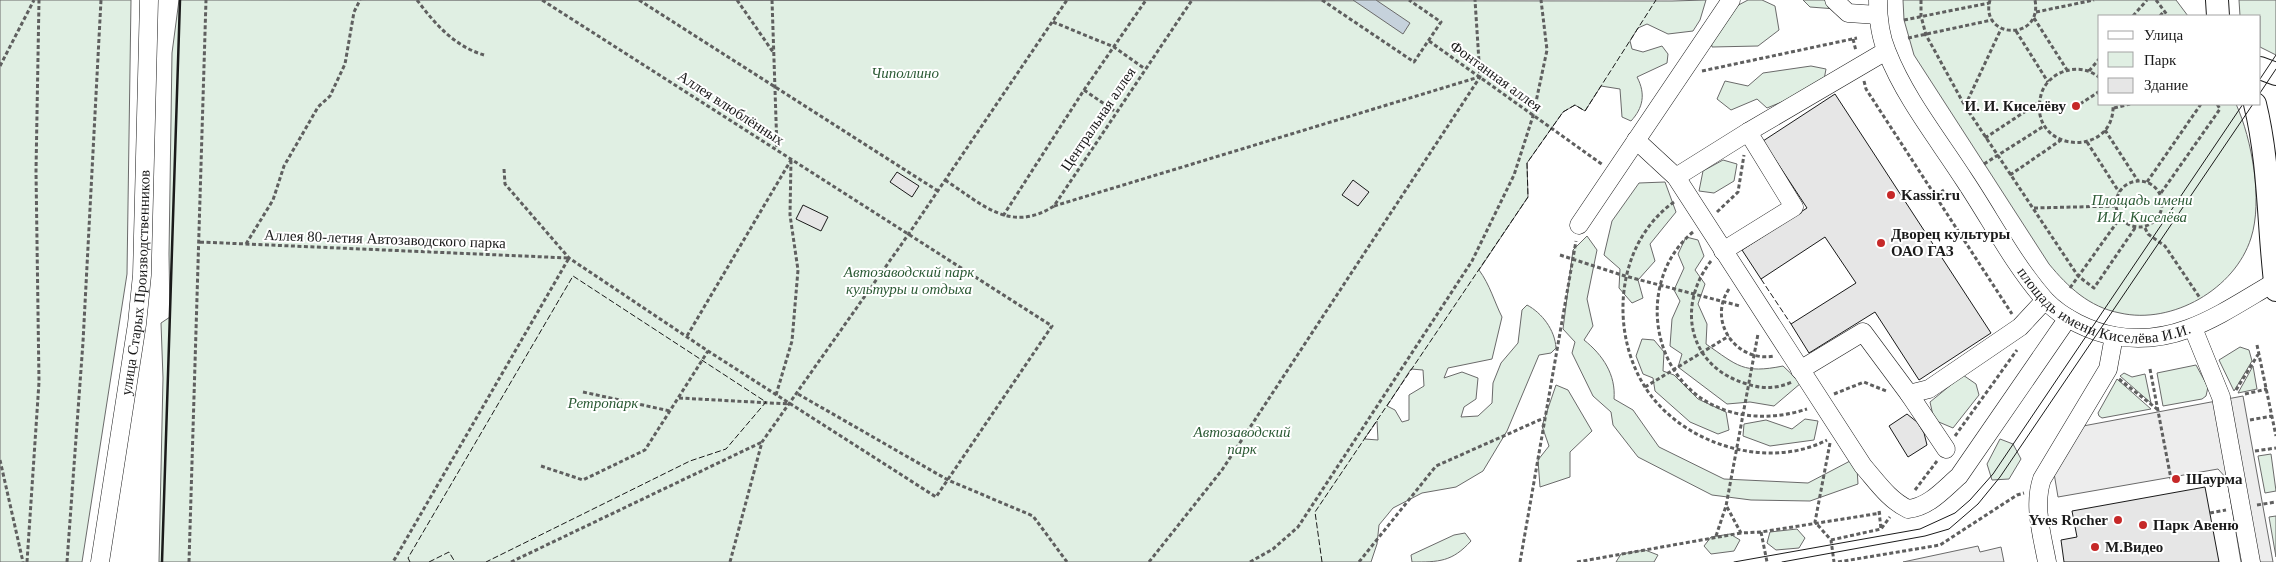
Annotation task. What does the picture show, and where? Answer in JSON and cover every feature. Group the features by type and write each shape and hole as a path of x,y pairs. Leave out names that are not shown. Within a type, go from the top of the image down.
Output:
{"main road":[{"path":"2217,0 2218,15"},
{"path":"2261,68 2276,74"},
{"path":"2255,105 2263,138 2268,174 2275,286"}],"street":[{"name":"улица Старых Производственников","path":"100,562 137,324 142,275 149,0"},
{"path":"1579,226 1613,173 1732,0"},
{"path":"1834,0 1848,13 1878,8"},
{"name":"площадь имени Киселёва И.И.","path":"1878,8 1886,51 1898,78 2019,264 2045,300 2068,318 2091,329 2114,336 2140,339 2162,338 2193,328 2275,286"},
{"path":"1676,177 1748,132 1886,51"},
{"path":"1724,251 1794,207 1748,132"},
{"path":"1636,140 1676,177 1863,466 1898,503 1908,509 1915,508 1937,496 1959,476 1992,431 2068,318"},
{"path":"1909,394 1929,389 2020,328 2045,300"},
{"path":"2193,328 2221,397 2252,562"},
{"path":"1802,373 1863,332 1909,394 1946,449"},
{"path":"2047,562 2039,514 2038,491 2046,472 2108,369 2114,336"}],"path":[{"path":"0,66 34,0"},
{"path":"27,562 39,382 36,171 39,0"},
{"path":"67,562 83,342 101,0"},
{"path":"189,562 206,0"},
{"path":"246,244 272,200 284,166 318,107 330,96 345,64 354,12 360,0"},
{"path":"416,0 450,37 472,51 484,55"},
{"name":"Аллея влюблённых","path":"542,0 1052,326 948,480"},
{"path":"639,0 938,191"},
{"path":"737,0 773,53"},
{"path":"772,0 773,85 777,150"},
{"path":"730,562 762,442 798,394 1067,0"},
{"name":"Центральная аллея","path":"1003,216 1084,90 1146,0"},
{"name":"Центральная аллея","path":"1054,206 1192,0"},
{"name":"Фонтанная аллея","path":"1322,0 1414,62 1441,22 1409,0"},
{"path":"1149,562 1222,470 1480,77 1475,0"},
{"path":"1250,562 1274,549 1298,527 1472,261 1514,175 1533,116 1547,50 1541,0"},
{"path":"1922,0 1921,16 1926,35 1965,106 2078,276 2094,288 2135,228"},
{"path":"1904,20 1989,2 1992,20 2001,28 2016,31 2024,28 2034,18 2036,12 2035,0"},
{"path":"2036,12 2094,0"},
{"path":"2135,15 2147,0"},
{"path":"2156,0 2167,15"},
{"path":"2161,15 2164,10"},
{"path":"2034,18 2067,70"},
{"path":"1908,38 1992,20"},
{"path":"1053,22 1114,47 1145,69"},
{"path":"1965,106 2001,28"},
{"path":"2016,31 2048,82"},
{"path":"1680,76 1855,39 1859,66 1866,89 2020,328"},
{"name":"Фонтанная аллея","path":"1428,41 1613,173"},
{"path":"2089,71 2098,60"},
{"path":"2098,77 2089,71 2067,70 2056,74 2042,92 2039,103 2040,115 2044,126 2061,140 2070,143 2087,142 2105,130 2111,120 2113,105"},
{"path":"945,180 1003,216 1019,219 1031,217 1040,215 1054,206 1480,77"},
{"path":"1084,90 1116,112"},
{"path":"2080,104 2098,92"},
{"path":"1985,138 2039,103"},
{"path":"2114,108 2126,105"},
{"path":"2147,182 2200,105"},
{"path":"2161,193 2220,109 2218,105"},
{"path":"1984,164 2044,126"},
{"path":"2105,130 2138,181"},
{"path":"1748,132 1738,192 1706,223 1691,233 1680,246 1668,264 1660,285 1657,302 1657,321 1660,339 1674,369 1698,396 1722,409 1743,416 1782,415 1800,411 1821,402 1840,390 1864,382 1890,393 1909,394"},
{"path":"2010,175 2061,140"},
{"path":"2087,142 2119,192"},
{"path":"686,336 791,159"},
{"path":"776,395 792,341 798,270 790,215 791,159"},
{"path":"504,169 505,184 569,258 708,351 936,497 948,480"},
{"path":"2147,182 2161,193 2164,201 2162,208 2152,222 2145,228 2135,228 2120,218 2116,206 2119,192 2127,183 2147,182"},
{"path":"1936,195 1944,190"},
{"path":"1686,193 1665,208 1647,230 1633,254 1625,276 1622,312 1626,340 1645,387 1663,409 1688,430 1711,441 1737,449 1775,453 1800,450 1830,438 1815,522"},
{"path":"2033,208 2116,206"},
{"path":"2070,288 2120,218"},
{"path":"1520,562 1579,226"},
{"path":"2145,228 2148,234 2165,246 2200,298"},
{"name":"Аллея 80-летия Автозаводского парка","path":"200,242 569,258"},
{"path":"1724,251 1712,259 1704,270 1693,293 1691,322 1695,339 1702,353 1726,375 1749,385 1762,387 1783,386 1802,373"},
{"path":"1560,255 1625,276 1762,311 1726,506 1716,536"},
{"path":"393,562 569,258"},
{"path":"1741,279 1731,286 1723,301 1720,319 1729,336 1745,351 1754,356 1767,358 1777,356 1787,350"},
{"path":"1645,387 1729,336"},
{"path":"2256,345 2276,436"},
{"path":"541,466 584,480 645,450 708,351"},
{"path":"2221,397 2234,394 2259,352"},
{"path":"2108,369 2158,409"},
{"path":"2150,369 2171,479"},
{"path":"2245,394 2267,389"},
{"path":"583,392 670,411"},
{"path":"798,394 948,480 1033,516 1067,562"},
{"path":"679,398 790,404"},
{"path":"2250,420 2272,416"},
{"path":"1359,562 1436,466 1544,418"},
{"path":"511,562 762,442"},
{"path":"2255,451 2276,448"},
{"path":"0,460 23,562"},
{"path":"1838,562 1940,545 2017,495 2038,491"},
{"path":"1726,506 1741,533"},
{"path":"2210,513 2221,511"},
{"path":"1831,540 1880,529 1894,512"},
{"path":"1577,562 1716,536 1761,532 1815,522"},
{"path":"1815,522 1831,540 1834,562"},
{"path":"1761,532 1767,562"}],"green space":[{"path":"0,0 131,0 127,274 82,562 0,562"},
{"name":"Автозаводский парк культуры и отдыха","path":"179,0 1706,0 1700,20 1693,31 1668,34 1647,24 1638,28 1630,41 1632,49 1643,52 1662,46 1668,54 1667,63 1637,77 1642,89 1642,100 1641,106 1631,121 1622,117 1620,89 1601,86 1585,111 1575,105 1563,112 1527,163 1528,197 1479,270 1489,287 1502,317 1492,359 1448,368 1444,378 1462,372 1478,378 1476,399 1464,407 1461,417 1478,416 1492,403 1493,383 1501,363 1518,343 1522,310 1527,305 1543,317 1553,335 1556,348 1551,353 1539,355 1507,431 1483,471 1456,487 1422,493 1393,508 1379,525 1377,544 1371,562 159,562 163,378 161,323 170,317 172,53","holes":["1411,369 1423,370 1424,386 1409,395 1409,420 1402,422 1395,410 1387,406","1377,421 1378,440 1365,439 1365,438"]},
{"path":"1748,0 1762,0 1775,6 1779,30 1758,46 1712,47 1710,35 1729,10"},
{"path":"1803,0 1843,0 1836,9 1810,7"},
{"name":"Площадь имени И.И. Киселёва","path":"1903,0 2176,0 2187,15 2098,15 2098,105 2236,105 2247,134 2251,152 2256,189 2256,206 2251,238 2243,256 2231,273 2199,299 2180,308 2160,314 2120,313 2098,306 2080,295 2049,264 1914,55 1904,20"},
{"path":"2239,0 2276,0 2276,55 2261,48 2261,15 2240,15"},
{"path":"1811,66 1826,69 1823,85 1767,108 1757,99 1731,110 1717,99 1725,81 1748,86 1763,73"},
{"path":"1723,160 1737,164 1734,181 1714,193 1699,191 1703,171"},
{"path":"1665,182 1676,212 1650,244 1655,261 1638,280 1643,298 1632,303 1619,288 1620,269 1604,255 1612,221 1639,183"},
{"path":"1587,236 1597,250 1587,299 1593,326 1584,340 1597,352 1607,366 1613,382 1614,399 1633,410 1659,447 1724,479 1808,483 1850,461 1857,468 1858,484 1810,501 1751,500 1712,495 1638,457 1613,425 1611,412 1593,396 1572,353 1575,342 1563,329 1573,250"},
{"path":"1686,237 1698,240 1704,256 1695,270 1705,284 1698,304 1707,324 1706,344 1734,363 1749,368 1759,369 1783,366 1801,383 1774,406 1750,402 1727,404 1678,367 1682,354 1670,346 1672,319 1680,301 1674,290 1684,268 1678,254"},
{"path":"1642,339 1654,340 1664,352 1663,371 1674,375 1698,399 1726,412 1729,430 1718,434 1690,422 1655,391 1653,378 1643,374 1636,356"},
{"path":"2240,347 2249,350 2252,361 2234,391 2219,360"},
{"path":"2196,365 2208,387 2206,396 2202,399 2163,406 2157,373"},
{"path":"2253,366 2257,389 2238,393"},
{"path":"2124,373 2132,377 2145,374 2151,403 2120,376"},
{"path":"1963,375 1976,384 1979,395 1953,428 1934,420 1930,402"},
{"path":"2117,379 2151,409 2102,418 2099,416 2098,413"},
{"path":"1556,385 1568,390 1592,431 1570,452 1570,477 1540,487 1538,460 1549,446 1542,426"},
{"path":"1805,419 1818,421 1814,440 1770,446 1743,436 1744,424 1766,420 1792,429"},
{"path":"2000,439 2013,444 2021,459 2009,479 1992,480 1987,464"},
{"path":"2271,454 2276,491 2265,493 2258,456"},
{"path":"2276,516 2276,557 2269,517"},
{"path":"1797,529 1805,538 1799,548 1776,550 1767,543 1770,532"},
{"path":"1465,533 1471,541 1451,557 1438,561 1412,562 1411,555 1454,535"},
{"path":"1730,534 1740,540 1734,551 1711,554 1704,546 1711,537"},
{"path":"1645,550 1658,555 1654,562 1616,562 1621,554"}],"shaded area":[{"path":"1353,0 1376,0 1410,23 1403,34"},
{"path":"2243,396 2273,562 2241,562 2227,479 2218,469 2058,497 2054,473 2083,426"},
{"path":"1978,546 1980,552 2001,547 2004,562 1903,562"}],"building":[{"name":"Дворец культуры ОАО ГАЗ","path":"1835,94 1991,333 1919,380 1875,312 1809,353 1791,324 1856,283 1825,237 1761,279 1742,250 1807,208 1763,141"},
{"path":"897,172 919,186 912,197 890,182"},
{"path":"1353,180 1369,192 1358,206 1342,195"},
{"path":"803,205 828,217 821,231 796,219"},
{"path":"1907,414 1917,422 1924,433 1927,445 1908,457 1889,426"},
{"name":"Парк Авеню","path":"2205,487 2219,562 2064,562 2061,540 2077,537 2072,511"}],"tram line":[{"path":"2261,78 2276,55"},
{"path":"2261,92 2276,69"},
{"path":"1734,562 1920,529 1955,513 1970,500 1993,474 2242,105"},
{"path":"1782,562 1925,536 1949,529 1978,504 2000,477 2252,105"}],"fence":[{"path":"1322,562 1315,512 1528,197 1527,163 1563,112 1575,105 1585,111 1656,0"},
{"path":"410,562 408,558 573,276 766,402 726,449 690,461 486,562"},
{"path":"1761,279 1791,324"},
{"path":"429,562 449,552 455,562"}],"wall":[{"path":"162,562 180,0"}],"place":[{"name":"И. И. Киселёву","path":"2076,106"},
{"name":"Kassir.ru","path":"1891,195"},
{"name":"Дворец культуры ОАО ГАЗ","path":"1881,243"},
{"name":"Шаурма","path":"2176,479"},
{"name":"Yves Rocher","path":"2118,520"},
{"name":"Парк Авеню","path":"2143,525"},
{"name":"М.Видео","path":"2095,547"}],"park label":[{"name":"Чиполлино","path":"905,73"},
{"name":"Ретропарк","path":"603,403"},
{"name":"Автозаводский парк","path":"1242,440"}]}
